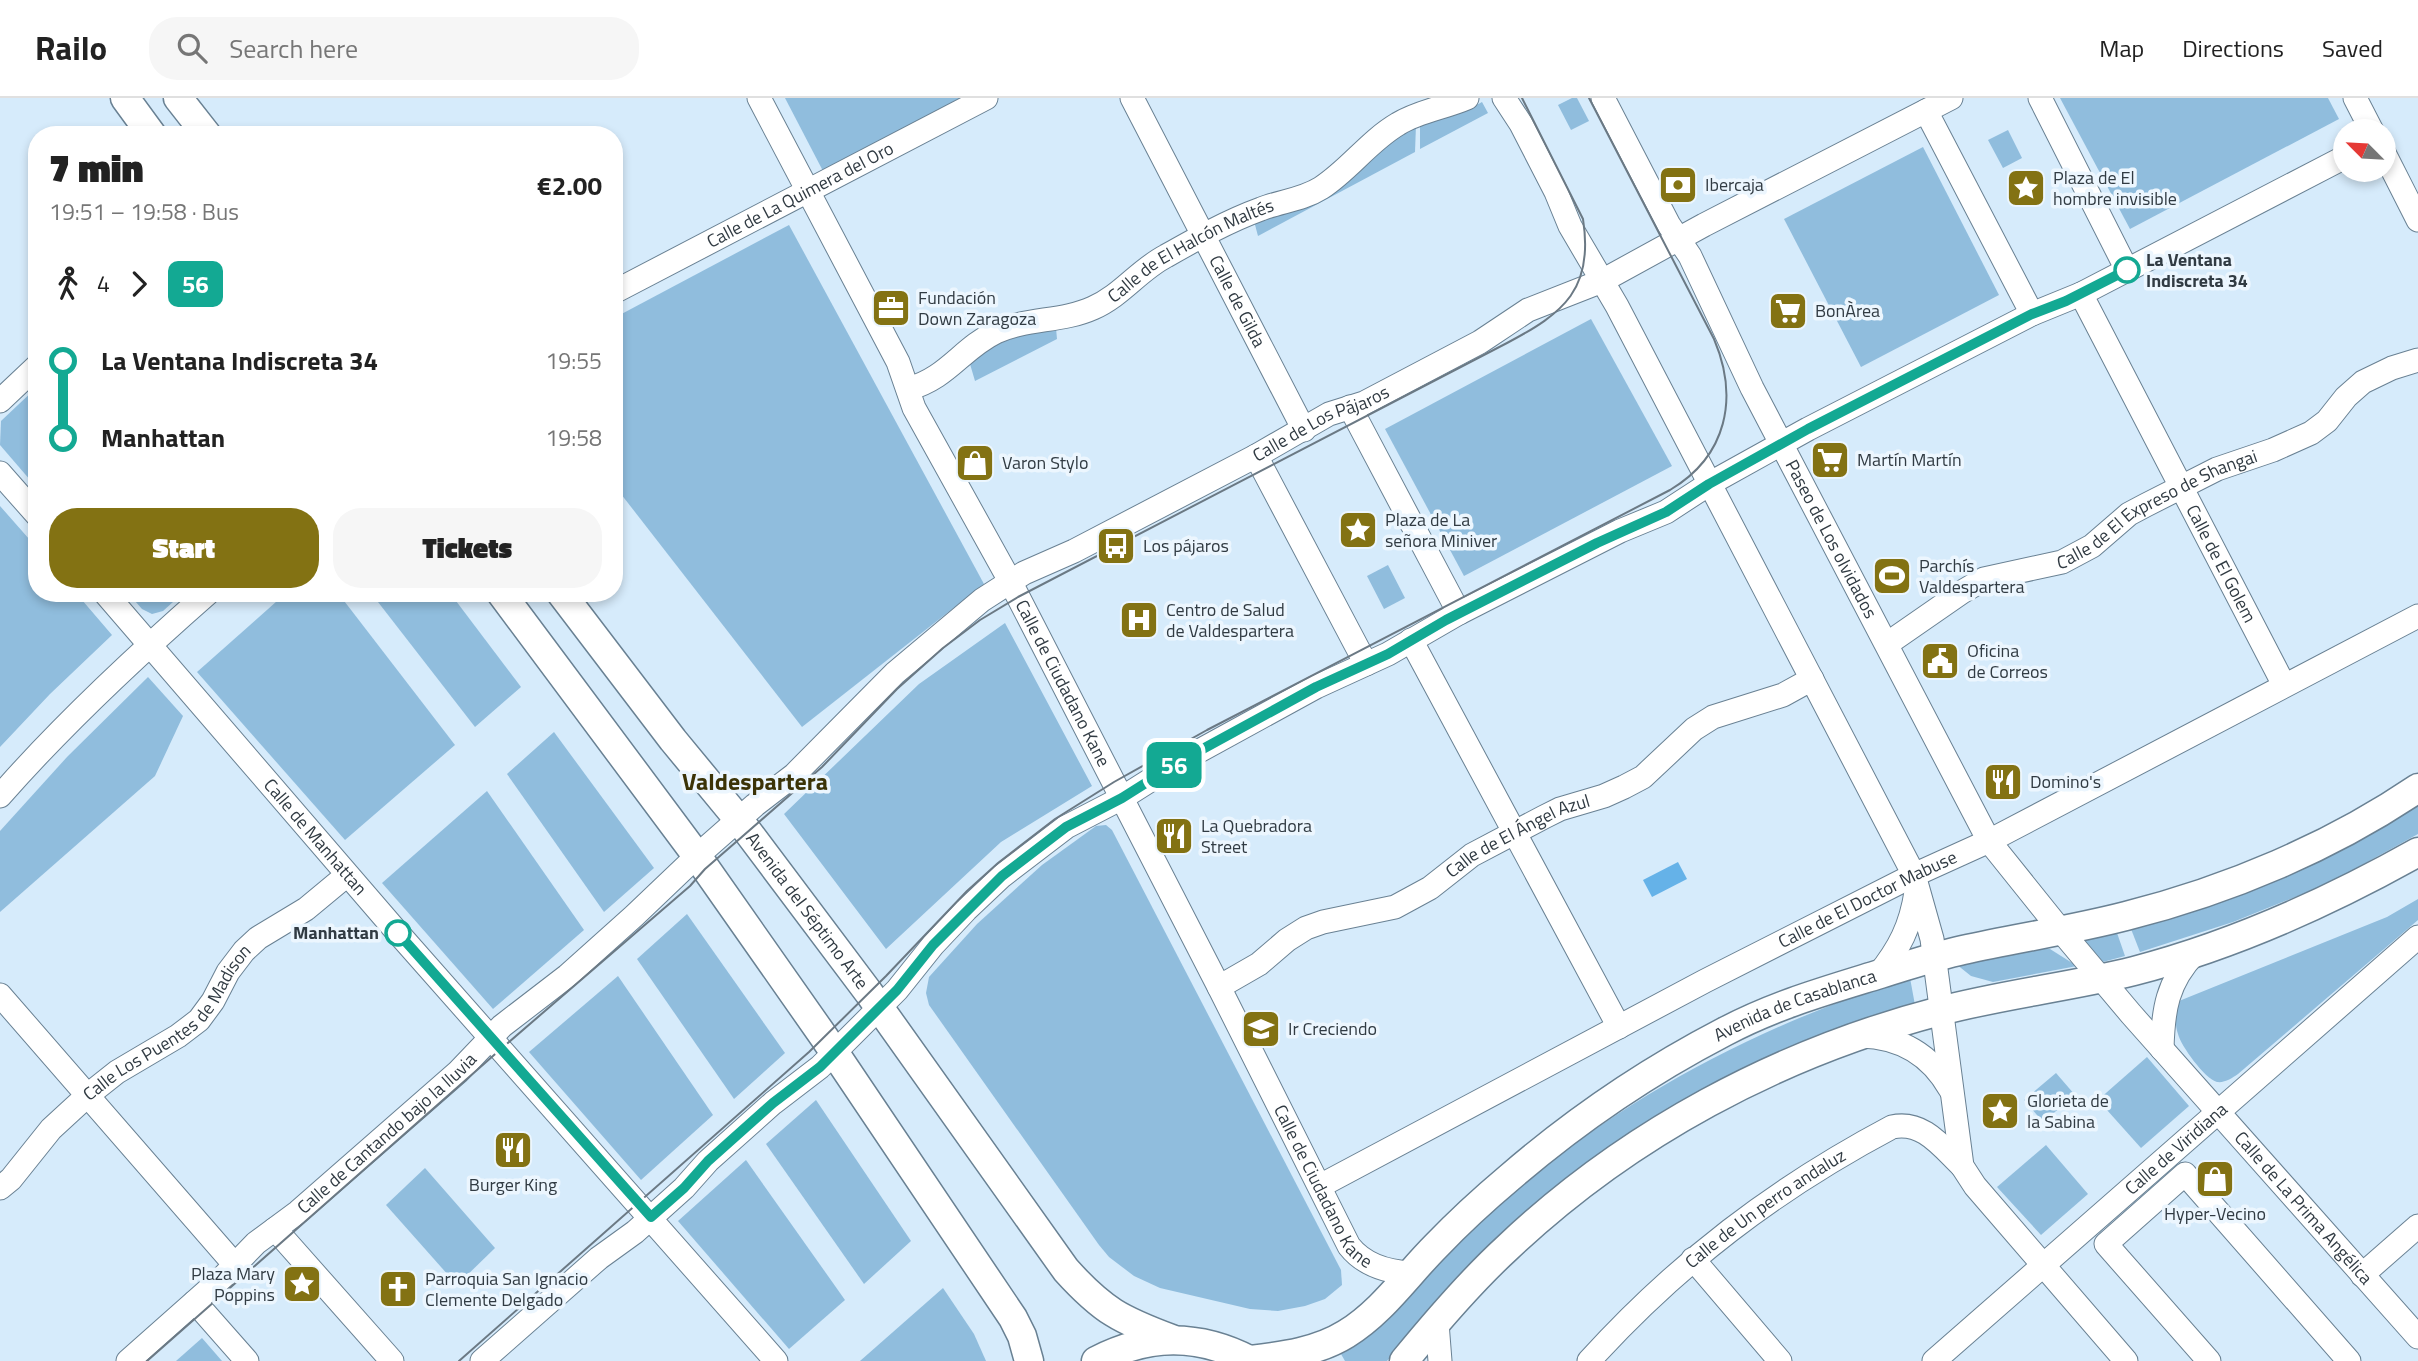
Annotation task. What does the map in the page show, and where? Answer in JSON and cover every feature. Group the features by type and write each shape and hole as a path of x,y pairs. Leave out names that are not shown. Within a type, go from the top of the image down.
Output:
{"main road":[{"path":"125,98 145,126"},
{"path":"178,98 200,126"},
{"path":"508,602 697,856 835,1053 1013,1318 1022,1336 1029,1361"},
{"name":"Avenida del Séptimo Arte","path":"568,602 673,740 739,820 880,1008 1066,1270 1096,1301 1118,1317 1132,1325 1172,1339"},
{"name":"Avenida de Casablanca","path":"1251,1361 1296,1354 1322,1346 1346,1334 1382,1305 1467,1215 1584,1116 1725,1031 1795,999 1935,958 1995,943 2062,932 2168,904 2281,862 2338,837 2383,812 2418,788"},
{"path":"1404,1361 1496,1258 1551,1209 1594,1175 1651,1136 1761,1075 1830,1045 1942,1010 2102,979 2195,953 2291,917 2367,881 2418,852"},
{"path":"1096,1361 1132,1344 1172,1339 1229,1350 1251,1361"}],"street":[{"name":"Calle de Ciudadano Kane","path":"759,98 898,362 914,408 1010,581 1354,1252 1388,1270 1411,1273"},
{"name":"Calle de La Quimera del Oro","path":"623,287 986,98"},
{"name":"Calle de Gilda","path":"1132,98 1304,429"},
{"name":"Calle de El Halcón Maltés","path":"908,389 926,384 940,376 982,340 997,331 1061,318 1094,308 1109,300 1164,257 1249,214 1299,198 1320,188 1397,124 1467,98"},
{"path":"1504,98 1521,124 1556,192 1570,226 1602,281 1916,880 1932,939 1962,1166"},
{"name":"Paseo de Los olvidados","path":"1603,98 1669,225 1690,256 1716,315 1782,446 1989,841 2062,932"},
{"name":"Calle de Los Pájaros","path":"739,820 803,767 916,655 975,605 1010,581 1256,456 1329,414 1364,403 1480,342 1528,310 1602,281 1951,98"},
{"path":"2040,98 2127,270"},
{"path":"2355,98 2366,119"},
{"path":"1926,111 2032,314"},
{"path":"482,1361 599,1258 624,1241 684,1188 708,1161 773,1103 820,1067 880,1008 933,945 1002,876 1066,827 1316,687 1366,664 1620,531 1666,512 1709,484 1782,446 1808,429 2032,314 2081,294 2333,162"},
{"path":"2396,177 2418,220"},
{"name":"Calle de El Golem","path":"2081,294 2284,685"},
{"name":"Calle de El Expreso de Shangai","path":"1887,643 1984,579 2062,562 2092,546 2129,514 2217,469 2273,450 2311,433 2327,421 2346,397 2363,382 2392,368 2418,360"},
{"path":"0,401 28,375"},
{"path":"1350,407 1459,613"},
{"path":"1256,456 1366,664"},
{"path":"0,473 28,505"},
{"name":"Calle de Manhattan","path":"113,602 347,875 776,1361"},
{"path":"0,796 52,738 198,602"},
{"name":"Calle de El Doctor Mabuse","path":"1320,1186 1619,1027 1916,880 2418,616"},
{"path":"1411,640 1619,1027"},
{"name":"Calle de El Ángel Azul","path":"1219,987 1259,964 1306,928 1395,907 1430,888 1472,855 1560,809 1604,796 1643,777 1694,729 1713,716 1783,695 1812,679"},
{"name":"Calle de Cantando bajo la lluvia","path":"128,1361 195,1302 246,1252 298,1213 448,1081 491,1036 576,968 739,820"},
{"name":"Calle Los Puentes de Madison","path":"0,1188 11,1179 51,1129 88,1095 117,1072 178,1036 199,1020 244,951 258,938 306,909 347,875"},
{"path":"1878,975 1902,944 1910,923 1916,880"},
{"name":"Calle de La Prima Angélica","path":"2062,932 2162,1049 2418,1337"},
{"name":"Calle de Viridiana","path":"1934,1361 2218,1110 2416,941"},
{"path":"2162,1049 2165,1003 2173,983 2195,953"},
{"path":"0,995 235,1265"},
{"path":"1858,1036 1887,1038 1912,1049 1937,1069 1951,1090"},
{"name":"Calle de Un perro andaluz","path":"1589,1361 1639,1307 1693,1259 1746,1218 1796,1183 1892,1127 1903,1124 1925,1131 1962,1166 1975,1186 2126,1361"},
{"path":"2209,1361 2106,1244 2185,1174 2349,1361"},
{"path":"2362,1275 2418,1226"},
{"path":"275,1229 392,1361"},
{"path":"1693,1259 1780,1361"},
{"path":"195,1302 247,1361"},
{"path":"1437,1323 1440,1361"}],"shaded area":[{"path":"785,98 960,98 823,171"},
{"path":"1577,98 1589,121 1571,130 1558,105"},
{"path":"2060,98 2328,98 2339,119 2333,119 2333,122 2130,229"},
{"path":"1482,102 1488,113 1420,149 1420,123 1471,108"},
{"path":"1416,125 1415,152 1258,236 1254,221"},
{"path":"2008,130 2022,158 2003,168 1988,140"},
{"path":"1923,147 1999,295 1861,367 1784,219"},
{"path":"789,225 984,584 802,727 623,497 623,313"},
{"path":"1591,319 1672,466 1464,576 1385,429"},
{"path":"1056,328 1057,339 975,381 970,364 981,355 1010,339"},
{"path":"28,396 28,478 0,445 1,421"},
{"path":"0,506 28,538 28,602 84,602 112,635 50,694 0,747"},
{"path":"1388,565 1405,598 1384,609 1367,576"},
{"path":"136,602 173,602 163,611 152,614"},
{"path":"276,602 345,602 455,745 345,840 197,672"},
{"path":"378,602 457,602 521,687 475,727"},
{"path":"1005,623 1092,786 1001,842 886,949 784,814 919,684"},
{"path":"148,677 183,716 155,776 0,912 0,831 67,757"},
{"path":"554,732 654,868 604,912 507,774"},
{"path":"487,791 584,930 493,1009 382,883"},
{"path":"2418,804 2418,834 2342,876 2233,922 2140,952 2131,929"},
{"path":"1106,825 1112,830 1341,1270 1342,1285 1325,1299 1278,1311 1250,1309 1160,1288 1134,1276 1109,1257 1099,1245 929,1005 926,993 929,977 977,924 1042,865 1096,826"},
{"path":"1678,862 1687,879 1652,897 1643,880"},
{"path":"2418,899 2418,920 2238,1074 2226,1081 2212,1080 2188,1054 2177,1030 2179,1001 2387,917"},
{"path":"687,914 785,1053 734,1099 637,959"},
{"path":"2116,930 2125,956 2099,963 2081,939"},
{"path":"2050,949 2077,966 1993,982 1971,976 1956,964"},
{"path":"618,976 713,1115 641,1180 529,1052"},
{"path":"1910,978 1915,1005 1741,1074 1405,1339 1387,1361 1345,1361 1341,1354 1381,1323 1486,1216 1602,1124 1700,1065 1750,1040 1856,996"},
{"path":"2147,1057 2189,1106 2141,1148 2098,1100"},
{"path":"2056,1073 2075,1095 2043,1122 2024,1100"},
{"path":"816,1100 911,1241 864,1284 766,1144"},
{"path":"2046,1145 2088,1194 2041,1235 1997,1187"},
{"path":"746,1160 845,1300 789,1349 678,1221"},
{"path":"425,1168 495,1248 457,1285 386,1205"},
{"path":"943,1288 974,1334 986,1361 860,1361"},
{"path":"202,1338 222,1361 176,1361"}],"tram line":[{"path":"147,1361 690,886 705,869 822,767 897,689 943,648 980,620 1018,597 1507,343 1559,309 1579,281 1584,264 1583,219 1522,98"},
{"path":"459,1361 809,1052 967,891 1055,819 1114,782 1207,730 1670,490 1704,460 1716,443 1723,424 1726,383 1722,361 1714,339 1589,98"}],"bus line":[{"name":"56","path":"398,933 651,1217 773,1103 820,1067 897,990 933,945 1002,876 1066,827 1316,687 1388,654 1446,620 1620,531 1666,512 1709,484 1808,429 2032,314 2066,301 2127,270"}],"place":[{"name":"Ibercaja","path":"1678,185"},
{"name":"Plaza de El hombre invisible","path":"2026,188"},
{"name":"La Ventana Indiscreta 34","path":"2127,270"},
{"name":"Fundación Down Zaragoza","path":"891,308"},
{"name":"BonÀrea","path":"1788,311"},
{"name":"Martín Martín","path":"1830,460"},
{"name":"Varon Stylo","path":"975,463"},
{"name":"Plaza de La señora Miniver","path":"1358,530"},
{"name":"Los pájaros","path":"1116,546"},
{"name":"Parchís Valdespartera","path":"1892,576"},
{"name":"Centro de Salud de Valdespartera","path":"1139,620"},
{"name":"Oficina de Correos","path":"1940,661"},
{"name":"Domino's","path":"2003,782"},
{"name":"La Quebradora Street","path":"1174,836"},
{"name":"Manhattan","path":"398,933"},
{"name":"Ir Creciendo","path":"1261,1029"},
{"name":"Glorieta de la Sabina","path":"2000,1111"},
{"name":"Burger King","path":"513,1150"},
{"name":"Hyper-Vecino","path":"2215,1179"},
{"name":"Plaza Mary Poppins","path":"302,1284"},
{"name":"Parroquia San Ignacio Clemente Delgado","path":"398,1289"}],"district":[{"name":"Valdespartera","path":"755,782"}]}
